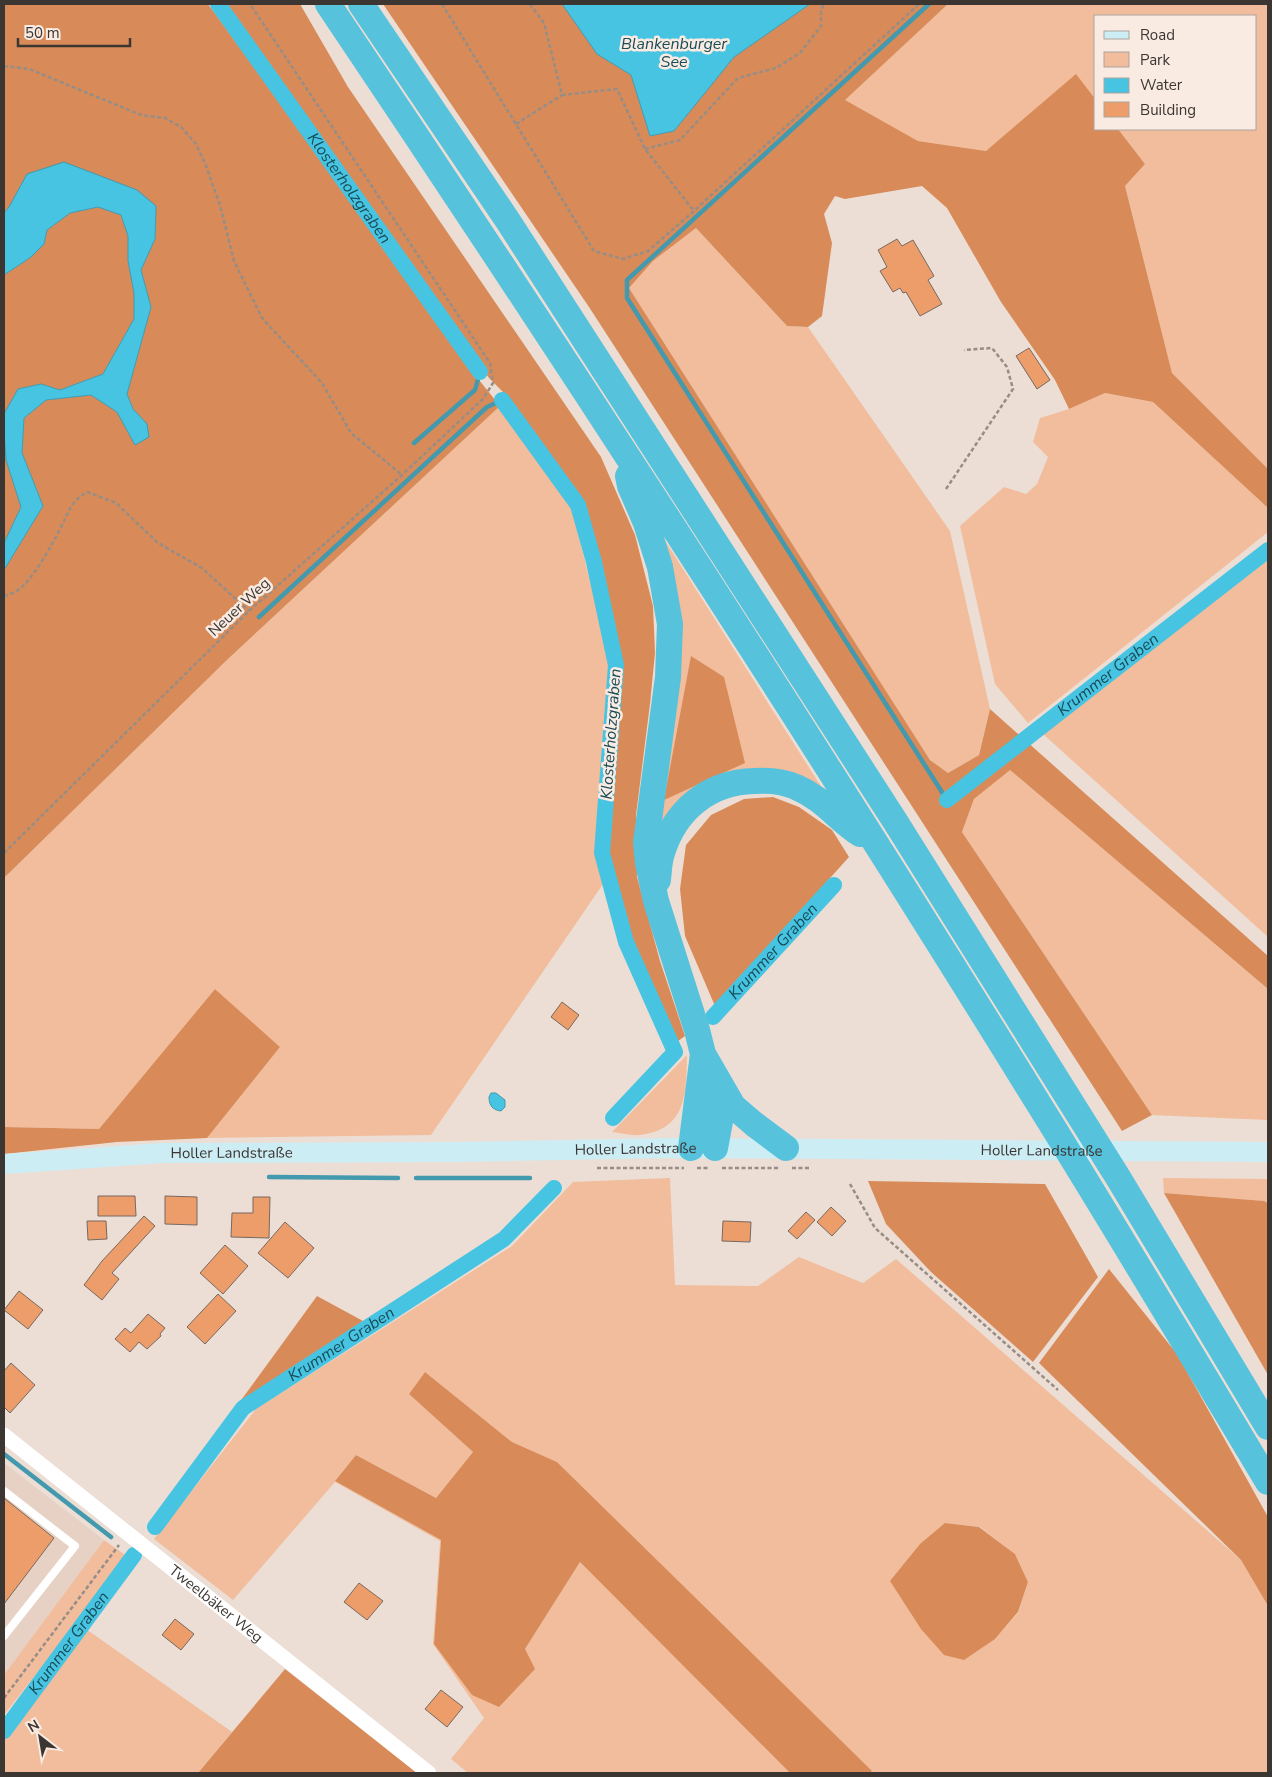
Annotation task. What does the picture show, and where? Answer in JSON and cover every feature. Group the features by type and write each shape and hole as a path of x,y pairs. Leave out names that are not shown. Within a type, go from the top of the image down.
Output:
{"highway":[{"path":"328,4 620,444 878,847 1041,1106 1268,1482"},
{"path":"361,4 514,230 895,821 1120,1179 1268,1427"},
{"path":"620,444 630,486 646,523 660,567 670,624 668,677 646,843 656,900 703,1054 703,1148"},
{"path":"656,900 661,855 676,823 691,805 705,794 722,785 761,780 794,786 826,804 851,828 878,847"},
{"path":"703,1054 733,1106 786,1148"},
{"path":"703,1148 721,1116 718,1082"}],"main road":[{"name":"Holler Landstraße","path":"4,1164 163,1153 461,1152 703,1148 1268,1152"}],"street":[{"name":"Tweelbäker Weg","path":"4,1435 429,1773"}],"lane":[{"path":"4,1491 75,1546 4,1636"}],"path":[{"name":"Neuer Weg","path":"4,853 249,611 402,475 483,399 493,382 490,363 250,4"},
{"path":"442,4 594,251 623,259 648,251 919,4"},
{"path":"530,4 544,23 562,94"},
{"path":"645,149 680,140 738,78 776,68 800,53 821,26 821,10 824,4"},
{"path":"4,66 29,69 141,115 164,118 181,127 196,144 206,166 220,206 234,261 262,318 322,382 351,433 402,475"},
{"path":"516,124 562,94 616,89 645,149 694,211"},
{"path":"946,489 1013,389 1007,367 992,348 964,350"},
{"path":"4,596 19,590 32,576 76,499 87,492 116,503 158,544 202,568 249,611"},
{"path":"850,1184 875,1228 1058,1390"},
{"path":"4,1698 128,1534"}],"shaded area":[{"path":"4,4 208,4 345,191 479,380 500,406 228,659 4,878 4,570 43,506 22,453 24,418 46,400 91,395 117,412 135,445 147,424 133,409 127,394 151,307 141,270 155,239 156,206 9,207 4,213"},
{"path":"225,4 300,4 348,87 601,457 635,535 653,606 655,653 636,815 637,877 660,961 685,1036 674,1044 630,941 608,850 622,662 585,504 512,401 489,378"},
{"path":"383,4 562,4 597,54 631,75 650,136 674,131 734,57 810,4 948,4 845,100 918,141 986,151 1076,74 1094,97 1094,130 1119,130 1145,164 1125,186 1172,373 1268,469 1268,508 1153,402 1105,393 1069,409 1055,380 1001,302 947,208 922,186 845,199 835,196 824,214 832,243 822,316 808,327 787,326 696,228 653,261 629,288 930,760 948,773 979,755 990,709 1268,956 1268,989 1010,770 974,799 962,832 1152,1115 1122,1131 589,307"},
{"path":"98,207 121,215 128,236 128,261 134,293 134,319 103,374 60,390 41,384 18,389 4,414 4,275 31,257 44,244 47,230 70,213"},
{"path":"4,431 6,460 21,507 4,543"},
{"path":"691,656 724,677 745,763 664,800"},
{"path":"773,797 799,807 832,830 849,857 715,1006 685,936 680,889 686,845 711,815 744,799"},
{"path":"215,989 280,1047 207,1138 117,1142 4,1154 4,1127 99,1129"},
{"path":"868,1181 1045,1184 1098,1277 1033,1362 931,1272 886,1224"},
{"path":"1164,1193 1264,1201 1268,1203 1268,1375"},
{"path":"1109,1269 1177,1354 1268,1517 1268,1606 1241,1560 1039,1363"},
{"path":"317,1296 363,1321 239,1403"},
{"path":"425,1372 512,1442 557,1462 872,1771 870,1773 790,1773 580,1562 525,1649 535,1669 499,1707 472,1695 434,1644 441,1540 335,1481 356,1455 436,1498 473,1452 409,1394"},
{"path":"4,1463 104,1540 4,1675"},
{"path":"945,1523 979,1527 1015,1554 1028,1582 1018,1612 995,1639 964,1660 944,1655 921,1629 890,1581 920,1544"},
{"path":"285,1669 417,1773 198,1773"}],"green space":[{"path":"948,4 1268,4 1268,469 1172,373 1125,186 1145,164 1119,130 1257,130 1257,15 1094,15 1094,98 1076,75 986,151 918,141 844,100"},
{"path":"696,228 787,326 808,327 950,531 990,709 979,755 948,773 930,760 629,288 653,261"},
{"path":"1105,393 1153,402 1268,508 1268,532 1028,723 995,684 960,526 1004,487 1026,494 1037,484 1048,457 1033,442 1040,418 1069,409"},
{"path":"500,406 571,505 611,666 595,849 603,884 431,1135 207,1138 280,1047 215,989 99,1129 4,1127 4,878 228,659"},
{"path":"657,528 822,788 742,772 658,843"},
{"path":"1268,558 1268,937 1043,734"},
{"path":"1009,769 1268,989 1268,1120 1152,1115 962,832 974,799"},
{"path":"687,1055 684,1096 681,1107 675,1117 667,1125 640,1135 612,1132"},
{"path":"670,1178 675,1285 758,1286 799,1257 863,1283 896,1259 1241,1560 1268,1606 1268,1773 870,1773 872,1772 557,1462 512,1442 425,1372 409,1394 473,1452 436,1498 356,1455 335,1481 441,1540 434,1644 525,1649 580,1562 790,1773 468,1773 451,1759 484,1718 433,1644 440,1541 335,1482 233,1600 154,1539 256,1409 512,1246 573,1182","holes":["945,1523 980,1527 1015,1554 1028,1582 1018,1613 995,1639"]},
{"path":"1163,1178 1268,1179 1268,1203 1263,1201 1164,1193"},
{"path":"104,1540 128,1557 4,1715 4,1675"},
{"path":"86,1629 232,1732 198,1773 4,1773 4,1739"}],"water":[{"name":"Blankenburger See","path":"562,4 810,4 734,57 674,131 650,136 631,75 597,54"},
{"path":"64,162 137,190 156,206 155,239 141,270 151,307 127,394 133,409 147,424 149,437 135,445 117,412 91,395 46,400 24,418 22,453 43,506 4,570 4,543 21,507 6,460 4,414 18,389 41,384 60,390 103,374 134,319 134,293 128,261 128,236 121,215 98,207 70,213 47,230 44,244 31,257 4,275 4,213 27,174"},
{"path":"491,1093 496,1093 505,1100 505,1107 501,1111 494,1109 491,1105 489,1097"}],"building":[{"path":"897,239 902,246 913,240 934,276 928,280 942,304 920,316 906,292 903,293 900,288 893,292 880,271 887,267 878,250"},
{"path":"1029,348 1050,380 1037,389 1016,356"},
{"path":"562,1002 579,1015 568,1030 551,1017"},
{"path":"98,1196 135,1196 136,1216 98,1216"},
{"path":"165,1196 197,1197 197,1225 165,1224"},
{"path":"253,1197 270,1197 269,1238 231,1237 232,1213 253,1213"},
{"path":"831,1207 846,1221 832,1236 817,1222"},
{"path":"806,1212 815,1220 797,1239 788,1231"},
{"path":"144,1216 155,1226 112,1273 119,1279 102,1300 84,1285 102,1261"},
{"path":"87,1221 106,1221 107,1239 88,1240"},
{"path":"723,1221 751,1222 750,1242 722,1241"},
{"path":"285,1222 314,1248 288,1278 258,1253"},
{"path":"225,1245 248,1266 223,1294 200,1273"},
{"path":"19,1291 43,1310 28,1329 4,1310"},
{"path":"218,1294 236,1311 205,1344 187,1327"},
{"path":"148,1314 165,1328 160,1334 161,1336 147,1349 139,1342 130,1352 115,1339 125,1328 131,1333"},
{"path":"11,1363 35,1385 10,1413 4,1407 4,1371"},
{"path":"4,1498 54,1538 4,1604"},
{"path":"359,1583 383,1601 367,1620 344,1602"},
{"path":"175,1619 194,1634 181,1650 162,1635"},
{"path":"441,1690 463,1707 447,1727 425,1709"}],"waterway":[{"name":"Klosterholzgraben","path":"218,4 480,372"},
{"path":"929,4 627,280 627,298 947,800"},
{"path":"414,443 475,390 480,372"},
{"path":"259,617 487,407 502,400"},
{"name":"Klosterholzgraben","path":"502,400 578,505 594,562 616,665 602,853 626,942 675,1052 613,1118"},
{"name":"Krummer Graben","path":"947,800 1268,550"},
{"name":"Krummer Graben","path":"713,1017 834,885"},
{"path":"269,1177 398,1178"},
{"path":"416,1178 530,1178"},
{"name":"Krummer Graben","path":"155,1527 243,1408 504,1239 554,1188"},
{"path":"4,1454 111,1537"},
{"name":"Krummer Graben","path":"4,1731 134,1555"}]}
